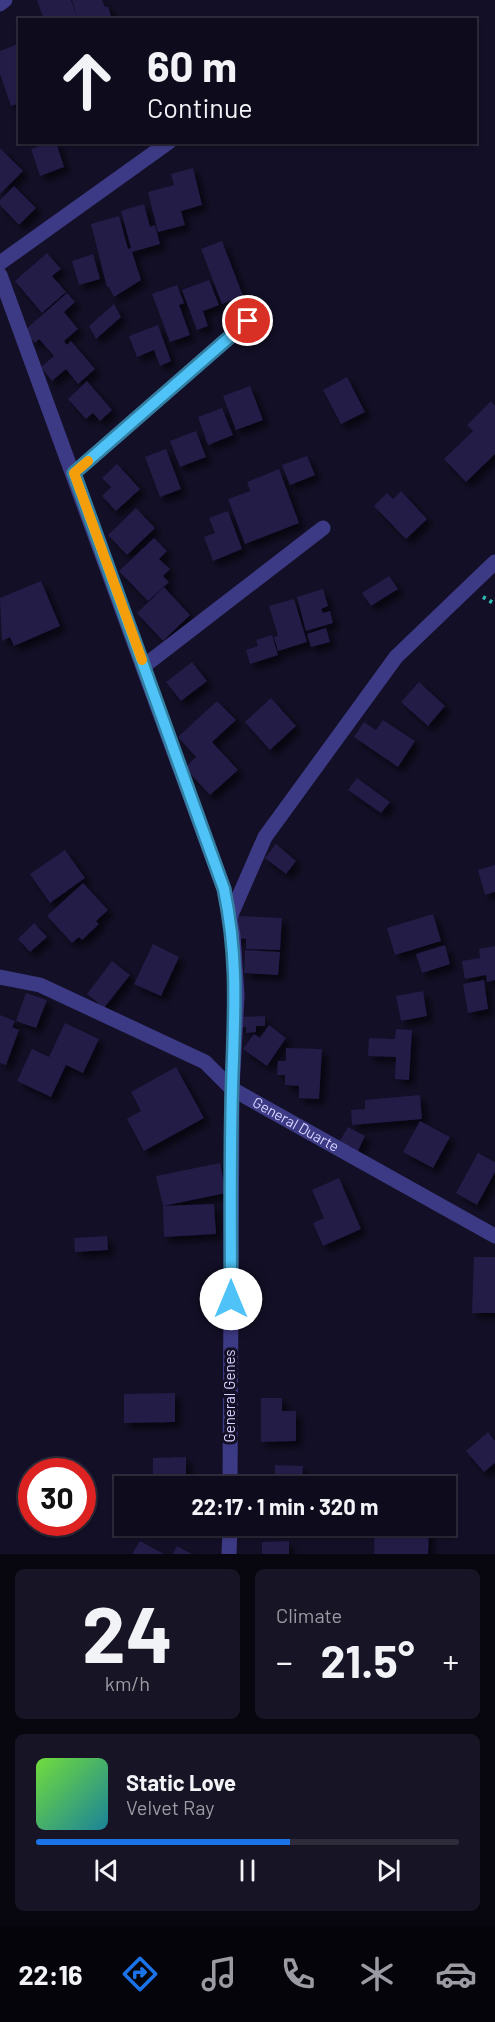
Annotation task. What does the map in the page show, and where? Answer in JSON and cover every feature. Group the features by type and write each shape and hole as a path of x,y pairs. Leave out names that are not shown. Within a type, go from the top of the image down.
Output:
{"street":[{"path":"0,4 5,0"},
{"path":"0,263 166,144"},
{"name":"General Genes","path":"0,274 224,889 230,917 237,995 232,1089 230,1476"},
{"path":"74,473 248,321"},
{"path":"144,666 322,528"},
{"path":"230,917 265,837 396,657 495,562"},
{"name":"General Duarte","path":"0,977 40,985 205,1062 232,1089 495,1236"},
{"path":"229,1554 230,1536"}],"building":[{"path":"37,0 71,0 77,17 72,0 102,0 105,7 108,6 111,18 43,18"},
{"path":"18,44 18,104 11,106 0,74 0,51"},
{"path":"45,144 57,144 64,167 40,176 31,149"},
{"path":"0,148 23,171 0,194"},
{"path":"193,168 202,205 181,211 185,225 158,232 148,192 174,185 171,174"},
{"path":"14,186 36,208 19,225 0,205 0,200"},
{"path":"144,204 150,227 155,225 160,244 132,252 141,280 114,297 107,287 91,224 119,216 128,249 131,248 121,211"},
{"path":"222,241 243,296 222,304 201,249"},
{"path":"47,253 61,269 52,276 66,292 42,313 15,281"},
{"path":"93,254 100,279 79,285 72,261"},
{"path":"209,280 219,305 203,311 208,326 197,330 182,290"},
{"path":"177,285 184,303 179,305 190,335 170,342 152,294"},
{"path":"67,293 75,302 64,312 78,329 64,341 67,345 71,341 95,369 78,384 66,369 52,381 41,367 54,356 39,339 35,343 24,331"},
{"path":"114,304 121,317 96,339 89,326"},
{"path":"158,325 171,361 160,366 154,350 137,357 129,336"},
{"path":"347,377 365,412 341,424 323,390"},
{"path":"87,381 112,410 100,421 93,413 86,419 68,399"},
{"path":"250,386 263,420 236,430 223,396"},
{"path":"491,401 495,406 495,454 466,482 444,459 473,431 467,425"},
{"path":"222,408 233,435 208,445 198,417"},
{"path":"196,431 206,457 180,467 170,441"},
{"path":"166,449 181,489 160,497 145,457"},
{"path":"307,456 315,475 290,485 282,465"},
{"path":"117,464 140,489 116,511 102,496 111,487 102,478"},
{"path":"279,469 299,523 245,544 228,499 250,491 247,482"},
{"path":"401,491 427,519 406,539 374,506 387,493 393,499"},
{"path":"136,508 155,528 127,555 108,535"},
{"path":"228,511 242,549 213,561 204,537 215,533 209,518"},
{"path":"154,538 167,551 159,559 170,569 163,576 169,582 148,601 119,571"},
{"path":"389,576 398,589 371,606 362,593"},
{"path":"41,581 60,626 14,646 10,637 2,641 0,598"},
{"path":"164,587 190,615 163,641 137,613"},
{"path":"323,589 328,606 321,609 323,613 330,611 333,623 306,631 297,597"},
{"path":"294,599 307,642 278,651 274,637 278,636 269,606"},
{"path":"326,628 330,642 311,647 307,634"},
{"path":"272,635 278,655 250,664 246,650 258,646 256,640"},
{"path":"192,662 207,681 181,701 166,682"},
{"path":"419,682 445,706 428,726 401,702"},
{"path":"271,698 296,726 270,750 245,722"},
{"path":"217,701 236,720 212,742 238,770 210,795 185,768 196,757 178,737"},
{"path":"383,720 415,741 398,767 354,737 364,722 376,730"},
{"path":"357,778 390,802 381,813 348,790"},
{"path":"276,844 296,861 286,874 265,858"},
{"path":"65,850 85,878 50,903 30,874"},
{"path":"495,865 495,892 485,895 478,870"},
{"path":"83,883 108,910 96,921 99,924 82,940 79,937 72,943 47,916"},
{"path":"433,914 441,941 395,955 387,928"},
{"path":"237,916 282,918 280,950 246,949 246,939 236,938"},
{"path":"34,923 47,937 30,952 18,939"},
{"path":"153,944 179,957 161,996 134,984"},
{"path":"445,945 450,964 422,973 416,954"},
{"path":"495,946 495,980 487,982 486,975 465,979 462,961 480,958 479,949"},
{"path":"245,950 280,952 278,975 244,973"},
{"path":"112,961 130,975 104,1008 87,994"},
{"path":"484,980 488,1009 468,1013 463,984"},
{"path":"423,991 427,1016 401,1021 396,996"},
{"path":"26,993 47,1000 36,1028 16,1021"},
{"path":"0,1015 15,1021 12,1027 19,1030 6,1065 0,1063"},
{"path":"265,1016 265,1026 256,1026 256,1032 246,1033 246,1027 240,1027 240,1017"},
{"path":"65,1023 99,1039 83,1073 66,1065 51,1097 17,1081 32,1049 49,1057"},
{"path":"269,1025 286,1038 267,1066 243,1049 254,1034 260,1038"},
{"path":"396,1029 412,1030 409,1080 395,1079 396,1057 368,1056 369,1038 395,1039"},
{"path":"286,1048 322,1049 319,1099 299,1098 299,1086 285,1085 285,1075 277,1075 278,1061 286,1061"},
{"path":"176,1067 204,1118 144,1151 127,1119 141,1111 131,1092"},
{"path":"420,1095 422,1119 352,1125 351,1110 365,1109 365,1100"},
{"path":"420,1121 450,1137 433,1168 403,1152"},
{"path":"348,1127 365,1136 358,1151 340,1141"},
{"path":"478,1153 495,1162 495,1172 477,1205 456,1193"},
{"path":"220,1163 226,1193 163,1206 156,1176"},
{"path":"339,1178 361,1229 323,1246 313,1223 324,1218 312,1190"},
{"path":"214,1204 216,1234 164,1237 163,1206"},
{"path":"107,1236 108,1250 75,1252 74,1238"},
{"path":"474,1257 495,1257 495,1313 472,1313"},
{"path":"175,1393 175,1422 124,1423 124,1394"},
{"path":"261,1398 282,1398 282,1411 296,1411 296,1441 261,1442"},
{"path":"488,1432 495,1441 495,1463 484,1472 466,1451"},
{"path":"186,1457 186,1476 153,1476 153,1458"},
{"path":"275,1465 303,1466 302,1476 275,1476"},
{"path":"375,1536 429,1536 428,1554 374,1554"},
{"path":"140,1541 164,1554 132,1554"},
{"path":"289,1541 289,1554 262,1554 262,1542"},
{"path":"177,1546 192,1554 173,1554"}],"slow traffic":[{"path":"88,461 74,473 142,660"}],"route":[{"path":"231,1299 232,1089 237,995 233,936 224,889 74,473 248,321"}]}
